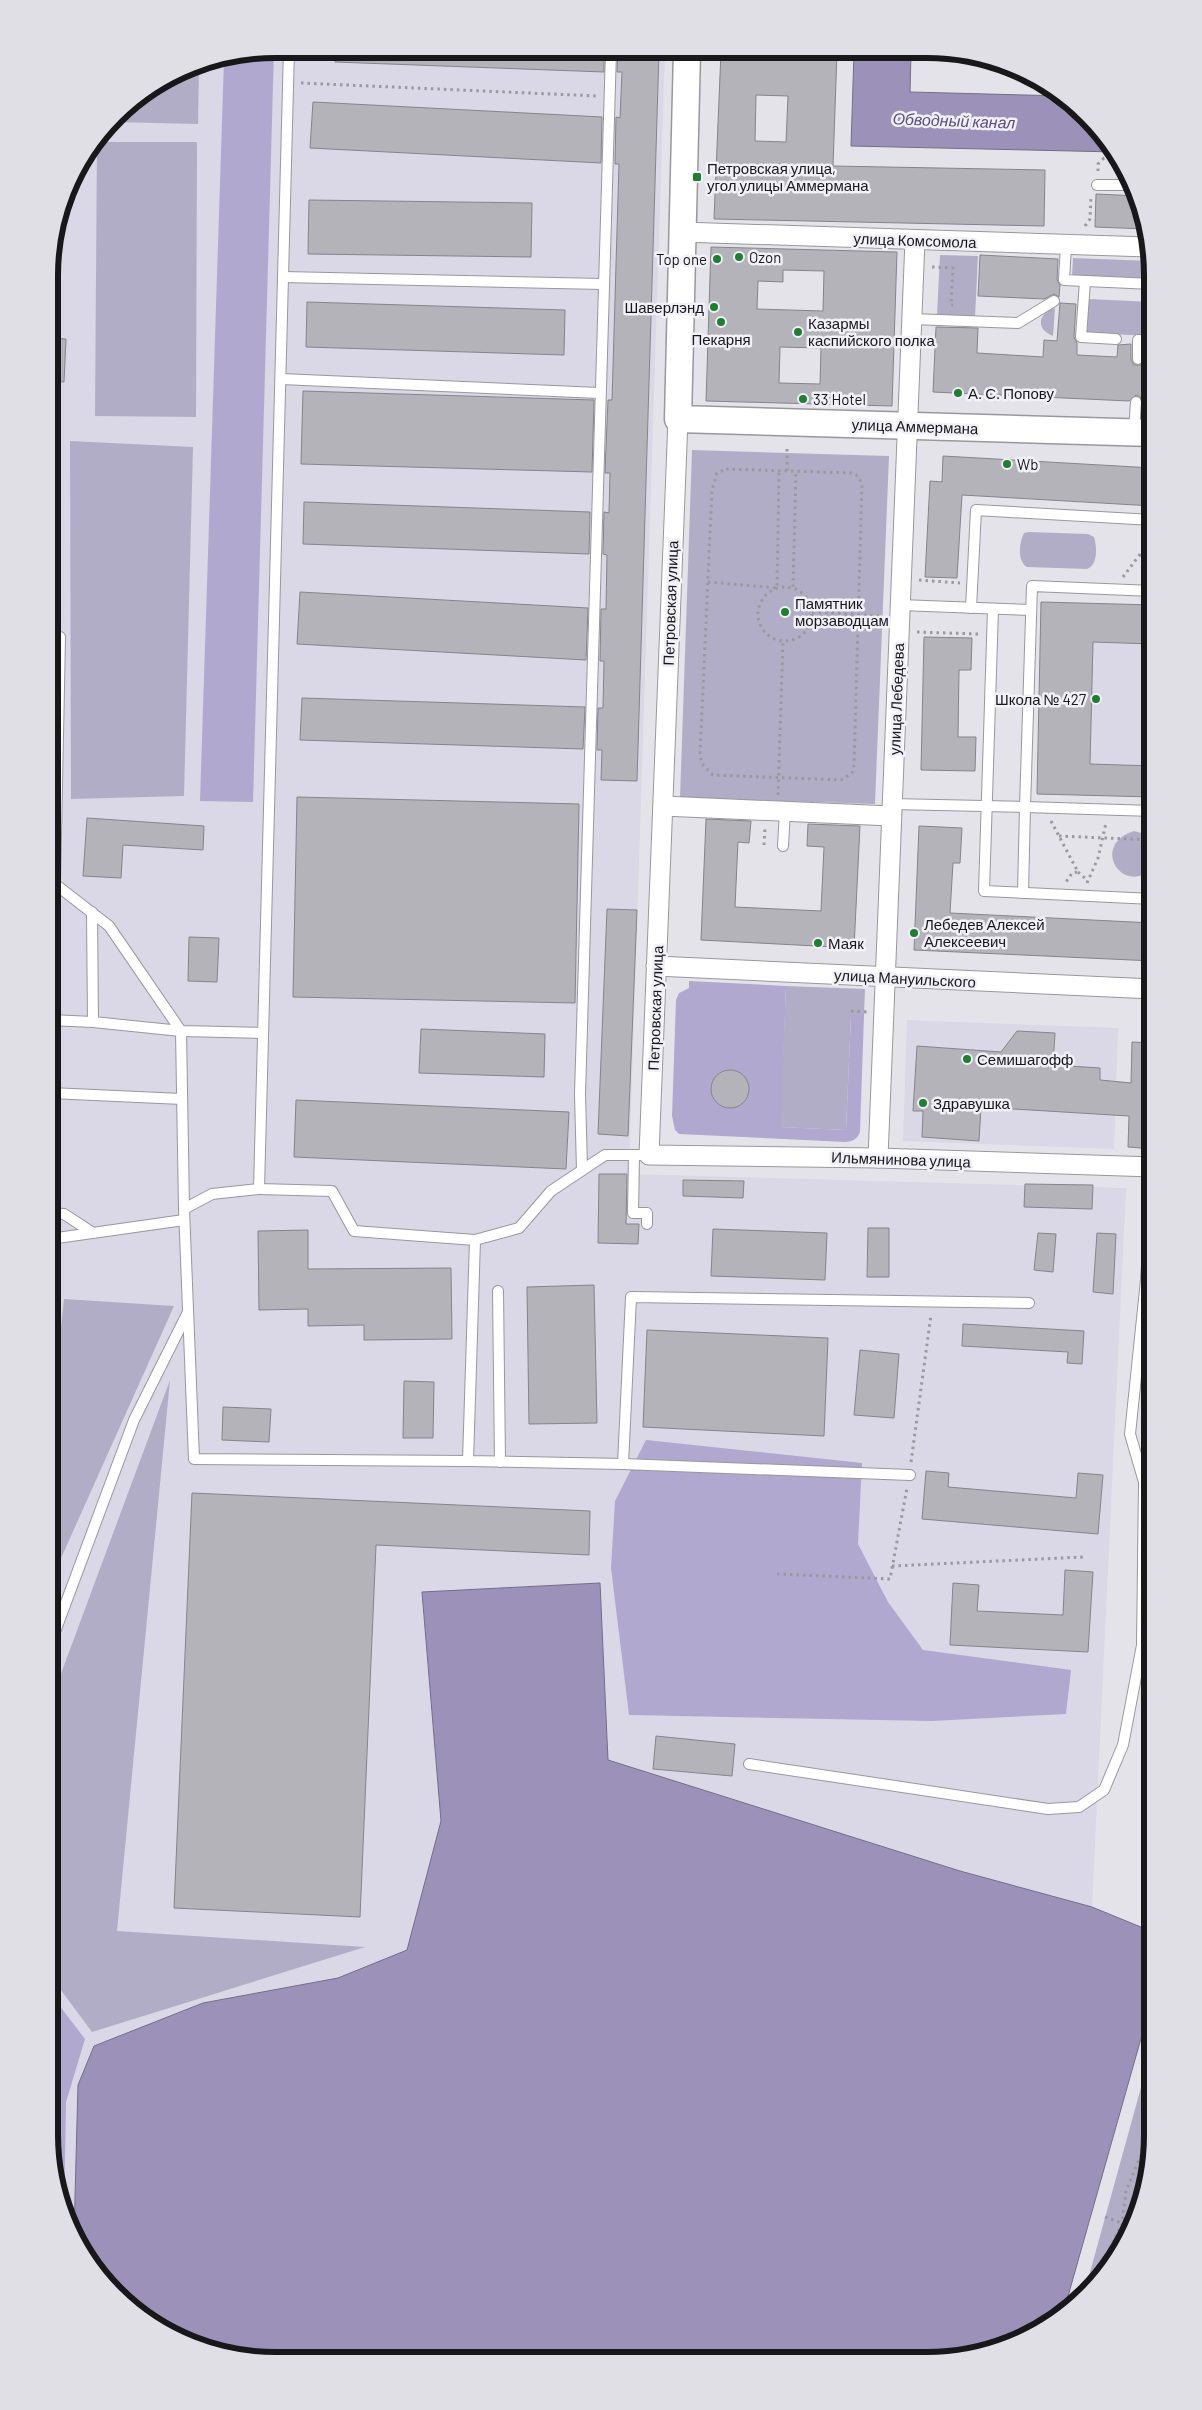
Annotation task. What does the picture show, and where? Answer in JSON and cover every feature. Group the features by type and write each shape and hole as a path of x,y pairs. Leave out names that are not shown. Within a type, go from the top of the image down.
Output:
{"street":[{"name":"Петровская улица","path":"642,1154 656,966 663,806 678,419 681,232 687,58"},
{"name":"улица Комсомола","path":"681,232 1143,247"},
{"name":"улица Лебедева","path":"878,1158 892,810 894,611 907,425 915,240"},
{"name":"улица Аммермана","path":"678,419 1144,432"},
{"path":"663,806 781,806 892,810"},
{"name":"улица Мануильского","path":"656,966 1145,989"},
{"name":"Ильмянинова улица","path":"642,1154 878,1158 1145,1167"}],"lane":[{"path":"259,1190 289,58"},
{"path":"582,1170 580,1094 599,393 611,58"},
{"path":"1097,185 1125,185"},
{"path":"1066,245 1064,280 1145,284"},
{"path":"283,277 603,284"},
{"path":"1085,281 1082,337 1116,339"},
{"path":"912,319 1018,323 1054,302"},
{"path":"1138,359 1138,340 1145,340"},
{"path":"281,379 599,393"},
{"path":"1136,402 1144,432"},
{"path":"971,608 976,510 1145,520"},
{"path":"1023,892 1032,586 1145,591"},
{"path":"894,611 971,608 1032,610"},
{"path":"993,609 984,891 1145,899"},
{"path":"58,637 60,637 58,699"},
{"path":"781,806 783,846"},
{"path":"892,810 986,806 1145,811"},
{"path":"58,888 109,926 181,1031 184,1220 194,1459 623,1464 910,1475"},
{"path":"92,912 92,1022"},
{"path":"58,1020 181,1031 263,1032"},
{"path":"58,1093 182,1099"},
{"path":"184,1209 212,1194 259,1190 332,1191 354,1231 475,1240 519,1228 551,1191 605,1155 642,1154 633,1213 647,1213 647,1224"},
{"path":"58,1214 64,1214 93,1233"},
{"path":"58,1238 184,1220"},
{"path":"468,1461 475,1240"},
{"path":"1145,1290 1130,1434 1145,1474"},
{"path":"498,1291 500,1462"},
{"path":"623,1464 630,1297 1029,1303"},
{"path":"58,1624 134,1420 187,1313"},
{"path":"749,1764 1048,1809 1079,1807 1104,1790 1123,1745 1142,1645 1145,1564"}],"path":[{"path":"288,82 610,96"},
{"path":"1090,219 1091,190 1097,185 1098,164 1104,158 1111,159"},
{"path":"928,267 953,268 951,305 959,305"},
{"path":"787,446 787,471"},
{"path":"726,469 787,471 851,473 858,476 862,484 852,773 841,780 713,775 702,764 712,490 718,473 726,469"},
{"path":"777,588 780,471"},
{"path":"793,587 796,472"},
{"path":"1114,590 1145,548"},
{"path":"1140,555 1145,556"},
{"path":"916,580 972,583"},
{"path":"708,582 777,588 793,587 807,598 812,612 810,625 797,638 783,641 771,637 764,631 758,615 762,599 768,592 777,588"},
{"path":"812,612 859,614 894,611"},
{"path":"914,632 992,634"},
{"path":"781,806 778,778 783,641"},
{"path":"1043,808 1078,872 1087,880"},
{"path":"1087,896 1087,880 1098,858 1108,810"},
{"path":"1059,836 1145,840"},
{"path":"1060,894 1072,873 1078,872"},
{"path":"851,1012 870,1012"},
{"path":"892,1566 1083,1557"},
{"path":"1107,2258 1122,2224 1126,2190 1144,2147"},
{"path":"1105,2217 1125,2225"}],"shaded area":[{"path":"261,58 665,58 629,1174 1126,1188 1092,1907 960,1871 608,1760 599,1583 422,1592 441,1821 407,1950 338,1978 203,2003 78,2085 74,2219 65,2191 58,2149 58,261 59,247 69,205 80,179 94,154 121,121 143,102 166,87 192,74 219,65"},
{"path":"274,58 253,802 200,801 224,64 247,59"},
{"path":"199,71 198,124 120,122 154,94"},
{"path":"103,142 197,142 196,417 95,416 97,150"},
{"path":"940,255 978,256 975,317 937,315"},
{"path":"1073,258 1144,261 1145,279 1072,276"},
{"path":"1088,299 1145,302 1145,336 1086,333"},
{"path":"1055,308 1053,336 1043,329 1041,321 1042,317 1049,310"},
{"path":"70,441 193,447 184,796 71,799"},
{"path":"692,450 889,456 875,804 680,798"},
{"path":"1024,533 1088,534 1094,537 1095,560 1091,567 1087,569 1027,567 1020,556 1020,547"},
{"name":"Школа № 427","path":"1041,602 1145,605 1145,797 1037,794"},
{"path":"1134,831 1145,834 1145,873 1142,875 1132,877 1123,873 1116,866 1112,857 1114,847 1120,838"},
{"path":"689,981 786,986 781,1127 846,1130 851,1015 864,1015 860,1132 856,1138 846,1142 679,1134 675,1130 672,1116 676,1000 679,993 689,988"},
{"path":"786,986 865,989 864,1015 851,1015 846,1130 780,1127"},
{"path":"907,1020 1118,1028 1114,1149 903,1141"},
{"path":"64,1299 174,1306 58,1565 58,1355"},
{"path":"170,1380 117,1931 365,1947 92,2032 58,1986 58,1770 60,1767 58,1762 58,1682"},
{"path":"646,1440 862,1463 858,1544 888,1602 923,1650 1071,1670 1066,1714 932,1721 629,1715 611,1568 615,1501"},
{"path":"58,2004 85,2039 66,2102 64,2189 58,2149"},
{"path":"1145,2073 1145,2135 1143,2163 1137,2191 1128,2218 1115,2244 1087,2282"}],"water":[{"name":"Обводный канал","path":"854,58 911,58 910,92 1050,96 1081,121 1106,152 851,146"},
{"path":"600,1583 608,1760 960,1871 1092,1907 1145,1929 1145,2024 1066,2302 1048,2316 1010,2336 983,2345 941,2352 261,2352 219,2345 179,2330 143,2308 111,2278 94,2256 74,2219 78,2085 94,2046 203,2003 338,1978 407,1950 441,1821 422,1592"}],"building":[{"path":"335,58 604,58 604,72 335,62"},
{"path":"618,58 659,58 637,781 601,780 602,750 597,750 598,708 603,708 604,661 600,661 601,609 606,609 607,555 603,554 604,512 609,513 610,473 605,473 608,400 612,400 619,164 615,164 616,117 620,118 622,72 617,72"},
{"path":"721,58 837,58 833,166 1045,170 1044,226 714,219","holes":["756,95 788,96 786,142 755,141"]},
{"path":"313,102 602,117 601,163 310,148"},
{"path":"1096,194 1129,196 1139,229 1095,227"},
{"path":"309,200 532,203 531,257 308,254"},
{"path":"711,247 897,252 892,406 706,401","holes":["783,270 824,271 823,311 757,309 758,281 783,282","780,347 821,348 820,384 779,383"]},
{"path":"980,255 1058,259 1057,280 1060,285 1059,297 1054,294 1044,299 978,296"},
{"path":"307,302 565,310 564,355 306,347"},
{"path":"1060,303 1076,304 1074,337 1077,343 1077,355 1117,357 1118,345 1131,344 1131,359 1134,365 1141,365 1145,359 1145,402 1136,395 1129,401 933,392 936,327 978,328 977,353 1043,357 1044,340 1057,341"},
{"path":"58,338 66,339 64,382 58,382"},
{"path":"303,391 594,400 592,472 301,464"},
{"path":"943,456 1145,468 1145,506 962,495 957,578 925,577 930,481 942,482"},
{"path":"304,502 590,512 589,554 303,544"},
{"path":"300,592 588,608 586,660 297,644"},
{"name":"Школа № 427","path":"1041,602 1145,605 1145,644 1093,642 1090,764 1145,766 1145,797 1037,794"},
{"path":"924,637 972,638 971,670 959,670 958,737 976,737 975,771 921,770"},
{"path":"302,698 585,707 583,749 300,740"},
{"path":"297,797 579,804 575,1003 293,997"},
{"path":"87,818 204,826 203,850 123,845 121,878 83,876"},
{"path":"706,819 751,821 749,843 738,842 735,907 821,911 824,847 807,846 808,824 860,826 854,948 701,940"},
{"path":"919,826 962,828 960,863 953,863 950,913 1145,923 1145,961 914,950"},
{"path":"607,909 637,910 628,1136 598,1134"},
{"path":"189,937 219,938 217,982 188,981"},
{"path":"421,1029 545,1034 544,1077 419,1073"},
{"path":"1017,1031 1055,1033 1053,1065 1100,1068 1100,1080 1131,1083 1132,1042 1145,1043 1145,1148 1128,1147 1129,1116 981,1107 979,1141 922,1137 923,1111 913,1111 917,1046 1001,1052"},
{"path":"730,1070 743,1076 749,1089 743,1102 730,1108 717,1102 711,1089 717,1076"},
{"path":"296,1100 569,1112 566,1169 294,1157"},
{"path":"599,1174 627,1174 626,1224 639,1224 638,1244 598,1243"},
{"path":"683,1180 744,1181 743,1198 683,1196"},
{"path":"1025,1184 1093,1185 1092,1209 1024,1207"},
{"path":"868,1228 889,1228 889,1277 867,1277"},
{"path":"713,1229 827,1233 825,1280 711,1276"},
{"path":"308,1230 308,1269 451,1268 452,1339 364,1340 364,1325 308,1326 308,1309 259,1310 258,1231"},
{"path":"1038,1233 1056,1234 1053,1272 1034,1270"},
{"path":"1097,1233 1116,1234 1113,1294 1093,1292"},
{"path":"594,1285 597,1423 529,1424 527,1287"},
{"path":"963,1324 1084,1331 1082,1364 1067,1363 1068,1352 962,1346"},
{"path":"647,1330 828,1338 824,1436 643,1427"},
{"path":"860,1350 899,1354 894,1418 854,1415"},
{"path":"404,1381 434,1382 433,1438 403,1438"},
{"path":"223,1407 271,1409 269,1442 222,1440"},
{"path":"926,1471 949,1473 948,1487 1076,1498 1078,1473 1103,1475 1098,1534 922,1519"},
{"path":"192,1493 590,1511 589,1555 376,1545 360,1917 174,1908"},
{"path":"1065,1570 1093,1572 1088,1652 950,1645 953,1583 979,1585 977,1611 1063,1615"},
{"path":"656,1736 735,1744 732,1776 653,1769"}],"place":[{"name":"Петровская улица, угол улицы Аммермана","path":"697,177"},
{"name":"Ozon","path":"739,257"},
{"name":"Top one","path":"717,259"},
{"name":"Шаверлэнд","path":"714,307"},
{"name":"Пекарня","path":"721,322"},
{"name":"Казармы каспийского полка","path":"798,332"},
{"name":"А. С. Попову","path":"958,393"},
{"name":"33 Hotel","path":"803,399"},
{"name":"Wb","path":"1007,464"},
{"name":"Памятник морзаводцам","path":"785,612"},
{"name":"Школа № 427","path":"1096,699"},
{"name":"Лебедев Алексей Алексеевич","path":"914,933"},
{"name":"Маяк","path":"818,943"},
{"name":"Семишагофф","path":"967,1059"},
{"name":"Здравушка","path":"923,1103"}]}
